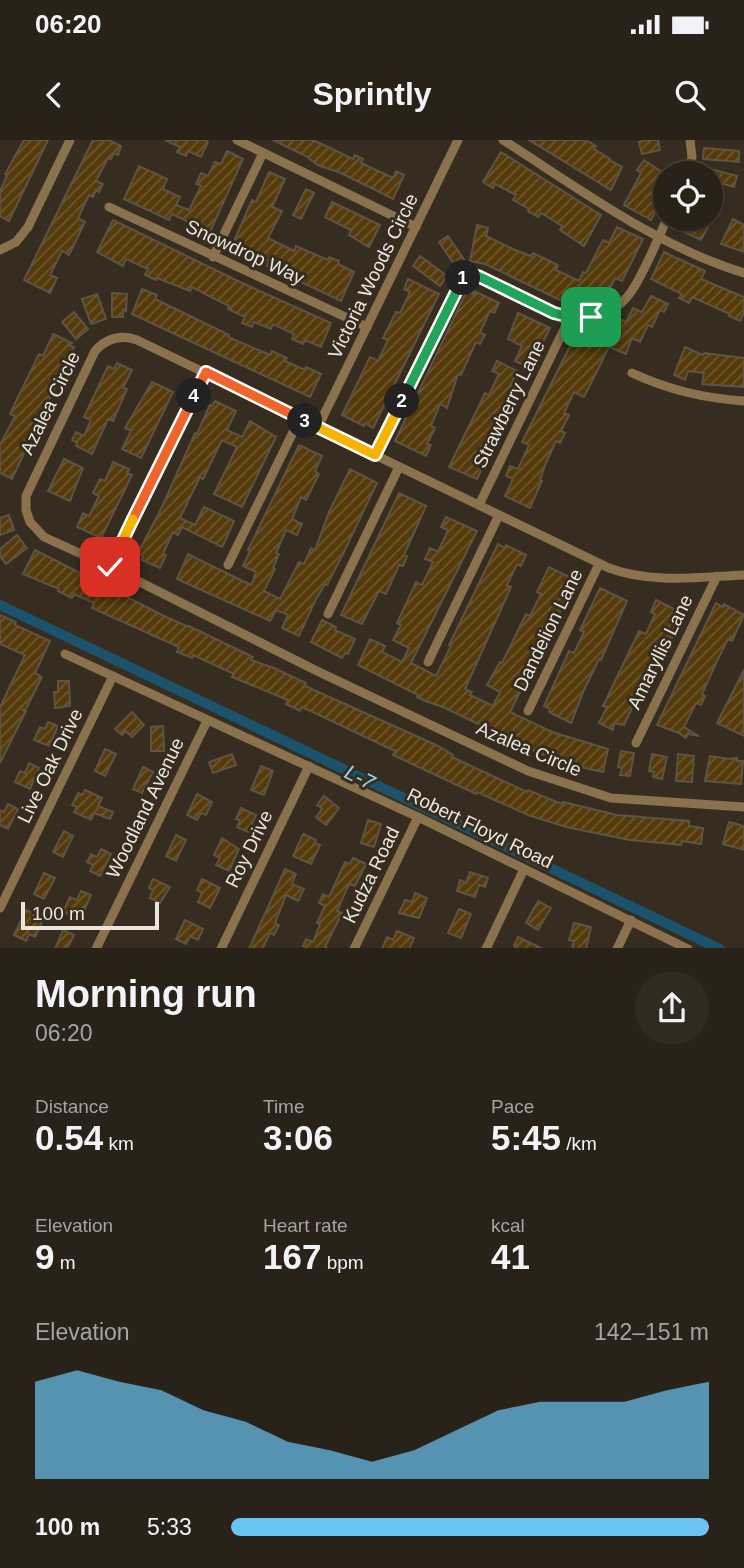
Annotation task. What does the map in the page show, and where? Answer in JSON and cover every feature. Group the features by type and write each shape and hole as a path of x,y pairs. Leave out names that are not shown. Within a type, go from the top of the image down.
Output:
{"street":[{"path":"0,250 16,242 28,226 70,140"},
{"path":"237,140 416,228"},
{"name":"Victoria Woods Circle","path":"318,427 458,140"},
{"path":"503,140 659,237 714,264 744,273"},
{"path":"690,140 691,161"},
{"path":"213,257 263,153"},
{"name":"Snowdrop Way","path":"109,207 367,327"},
{"path":"375,455 461,280 474,275 480,277 554,313 570,317 598,315 623,301 636,284 662,231"},
{"name":"Strawberry Lane","path":"479,505 570,317"},
{"name":"Azalea Circle","path":"744,575 641,577 599,564 132,338 108,340 94,351 27,490 25,503 30,522 44,537 527,771 611,799 744,807"},
{"path":"110,567 206,372"},
{"path":"632,373 681,393 744,401"},
{"path":"228,565 300,418"},
{"path":"328,614 400,467"},
{"path":"428,662 499,515"},
{"name":"Dandelion Lane","path":"528,711 599,564"},
{"name":"Amaryllis Lane","path":"636,743 717,576"},
{"name":"Robert Floyd Road","path":"65,654 418,817 688,948"},
{"name":"Live Oak Drive","path":"0,908 113,676"},
{"name":"Woodland Avenue","path":"96,948 207,721"},
{"name":"Roy Drive","path":"220,948 309,766"},
{"name":"Kudza Road","path":"355,948 418,817"},
{"path":"486,948 524,869"},
{"path":"617,948 631,920"}],"building":[{"path":"24,140 48,140 9,221 0,216 0,191 7,176 5,174"},
{"path":"93,140 108,140 121,146 118,155 114,153 111,159 108,158 96,181 103,184 99,192 96,190 93,197 89,195 78,218 85,222 69,255 62,251 50,275 57,278 50,293 24,280"},
{"path":"165,140 208,142 201,157 188,151 186,156 177,152 180,147"},
{"path":"273,140 313,140 353,159 355,155 363,159 361,163 393,178 396,171 404,175 393,199 341,173 318,165"},
{"path":"529,140 586,140 596,146 594,149 622,167 611,190"},
{"path":"658,140 660,150 642,154 639,142"},
{"path":"704,148 739,151 739,162 703,159"},
{"path":"227,151 243,159 210,232 172,214 169,220 124,199 139,166 167,179 163,189 180,197 176,205 189,210 201,186 196,184 201,173 208,176 215,162 221,164"},
{"path":"501,152 601,215 584,246 560,230 562,226 541,213 538,217 513,200 516,195 495,184 493,188 483,182"},
{"path":"644,160 653,166 651,220 624,205 641,173 637,170"},
{"path":"269,172 285,179 272,207 282,211 268,238 294,251 296,246 328,260 329,257 354,272 341,301 267,266 269,261 239,247 240,244 234,241 252,200 256,202"},
{"path":"723,172 737,176 734,187 723,184"},
{"path":"306,189 314,193 301,219 293,215"},
{"path":"332,202 380,225 369,247 349,235 351,230 325,217"},
{"path":"733,219 744,225 744,252 721,244"},
{"path":"113,220 331,323 321,347 305,340 303,344 292,339 294,334 273,324 271,329 254,322 252,327 242,323 245,317 192,287 190,291 157,278 156,280 145,275 148,269 126,259 123,266 97,252"},
{"path":"477,225 488,228 486,236 515,250 531,256 533,253 558,265 556,270 579,281 603,240 609,243 617,227 643,239 622,281 615,278 607,294 601,291 594,305 567,292 562,301 485,264 470,261"},
{"path":"682,231 706,231 701,240"},
{"path":"448,236 465,261 456,267 439,242"},
{"path":"664,252 705,271 701,279 744,297 744,313 740,321 692,297 689,303 679,298 682,294 651,279"},
{"path":"420,256 447,276 440,286 413,266"},
{"path":"408,279 439,294 373,428 365,423 364,426 342,415 370,357 378,361 388,340 383,338 410,292 404,289"},
{"path":"142,289 157,295 155,299 229,335 228,337 270,355 272,351 287,358 285,361 321,374 310,397 132,314"},
{"path":"467,290 476,296 472,290 499,303 494,313 490,311 480,332 485,335 480,344 476,342 461,375 458,374 447,408 440,404 431,426 435,428 427,444 431,445 426,456 395,441"},
{"path":"112,293 127,294 123,317 112,317"},
{"path":"97,294 106,319 91,324 82,299"},
{"path":"651,296 668,304 664,312 660,310 652,327 648,325 640,342 632,338 626,354 609,347 584,397 574,392 564,413 569,415 561,431 565,433 560,443 556,441 530,508 505,496 513,479 506,476 510,466 518,469 529,445 522,442 573,340 588,347 595,329 609,335 617,318 626,322 633,308 642,312"},
{"path":"74,312 88,329 76,339 62,322"},
{"path":"518,313 550,328 530,368 515,361 522,346 508,339"},
{"path":"53,334 72,343 69,345 74,347 12,479 0,473 0,445 15,416 10,414 17,399 39,354 43,356"},
{"path":"685,347 703,355 744,358 744,387 702,384 704,373 688,371 685,380 674,375"},
{"path":"497,361 517,371 510,387 519,391 477,479 449,467 485,393 489,395 499,374 492,371"},
{"path":"117,363 132,370 123,388 127,389 113,421 108,419 92,454 76,446 77,443 72,440 76,432 84,436 91,420 84,417 108,366 114,369"},
{"path":"152,382 173,392 141,458 122,449 131,431 125,428"},
{"path":"215,401 236,411 227,430 242,437 250,421 276,437 242,507 214,494 237,447 222,440 180,518 195,525 204,507 234,521 227,537 222,547 182,527 178,535 173,532 160,568 142,560 143,556 138,553 195,433 197,434 210,405"},
{"path":"299,445 322,456 315,471 319,474 306,500 301,497 292,519 302,524 297,535 286,530 276,553 279,554 273,568 275,569 264,591 280,599 299,562 304,564 311,548 315,550 329,512 350,469 377,483 299,636 282,628 288,615 276,610 270,621 177,579 188,554 251,585 256,572 243,566 250,551 248,550"},
{"path":"64,459 83,468 70,501 48,491"},
{"path":"113,462 129,469 127,473 132,475 101,538 77,527 83,513 89,516 99,496 93,493 100,479 105,481"},
{"path":"399,493 426,506 404,555 407,556 403,566 399,565 386,594 379,591 362,624 341,615"},
{"path":"9,515 14,530 0,535 0,518"},
{"path":"446,517 477,531 411,663 436,676 498,544 526,555 521,566 517,564 507,585 511,587 465,689 472,692 470,695 493,706 500,692 487,685 500,662 502,663 526,614 530,616 541,594 537,592 549,567 576,580 510,712 552,732 608,749 603,772 567,764 534,751 425,701 358,665 370,639 385,646 382,652 402,662 409,648 393,640 401,625 397,623 416,582 422,585 433,562 425,559 430,548 438,552 448,530 441,527"},
{"path":"17,535 27,548 6,564 0,556 0,549"},
{"path":"35,550 166,617 253,657 251,660 274,668 306,683 305,686 436,745 453,755 452,757 527,792 528,790 562,804 563,802 617,815 689,821 689,826 703,828 701,844 682,841 681,845 630,840 566,827 528,815 477,792 476,794 393,755 395,751 319,715 302,707 300,711 286,704 288,700 232,677 234,674 193,655 192,658 177,652 179,647 92,608 94,603 74,594 72,598 58,591 59,589 23,574"},
{"path":"600,588 627,601 571,723 549,712 550,709 544,706 569,651 574,653 584,632 580,630"},
{"path":"656,600 683,616 672,638 667,636 655,661 659,663 656,671 651,668 624,725 614,723 613,730 599,723 607,707 603,706 639,631 646,634 655,614 651,612"},
{"path":"716,603 723,607 724,604 744,615 732,641 728,639 717,661 702,694 705,696 701,705 696,703 684,727 699,736 688,734 686,738 657,725"},
{"path":"0,615 50,641 35,673 42,677 26,709 22,710 26,711 0,763 0,707 25,655 0,644"},
{"path":"322,620 336,627 335,630 355,639 348,654 345,653 342,658 311,642"},
{"path":"744,670 744,736 717,723"},
{"path":"58,681 69,681 70,706 55,708 54,692 58,692"},
{"path":"132,712 144,725 132,737 126,731 122,735 115,729"},
{"path":"48,722 58,726 49,746 34,740 40,727 45,729"},
{"path":"163,726 164,751 151,751 151,727"},
{"path":"105,749 116,754 105,776 95,771"},
{"path":"621,751 634,753 630,776 620,775 622,768 618,767"},
{"path":"232,754 236,765 213,773 209,762"},
{"path":"652,754 667,757 662,779 653,777 654,772 649,771"},
{"path":"678,754 694,756 692,782 676,781"},
{"path":"710,756 743,761 741,784 705,781"},
{"path":"29,763 39,768 30,789 15,782 20,771 25,773"},
{"path":"261,766 273,771 264,795 251,790"},
{"path":"143,767 153,772 142,793 133,789"},
{"path":"85,790 102,798 98,806 113,812 110,819 94,813 91,820 74,812 77,807 72,805 78,793 82,795"},
{"path":"197,794 212,802 206,815 201,813 197,820 187,815"},
{"path":"324,796 339,808 326,825 316,817 322,809 317,805"},
{"path":"8,804 18,809 8,829 0,825 0,810 4,812"},
{"path":"241,808 256,815 248,832 237,827 240,820 236,819"},
{"path":"368,820 381,824 374,847 361,843"},
{"path":"729,822 744,826 744,850 723,844"},
{"path":"64,831 73,836 63,857 53,852"},
{"path":"303,834 320,845 311,864 293,856"},
{"path":"176,835 186,840 176,861 166,856"},
{"path":"222,838 239,849 229,871 216,865 220,858 214,855"},
{"path":"101,849 111,854 100,876 90,871 93,865 87,862 91,854 97,857"},
{"path":"353,858 366,864 355,886 349,884 337,911 342,913 325,947 327,948 303,946 306,939 313,942 320,924 317,923 325,906 319,903 323,894 329,897 345,862 350,864"},
{"path":"285,869 296,874 292,884 304,889 298,901 286,895 275,923 279,925 274,935 270,933 262,948 249,948"},
{"path":"470,872 488,878 485,887 479,885 475,897 457,891 460,880 466,883"},
{"path":"44,873 55,878 44,899 34,894"},
{"path":"153,879 170,887 160,903 150,898 153,890 149,888"},
{"path":"202,879 220,888 210,908 198,902 202,893 197,890"},
{"path":"81,891 91,895 81,917 72,912 70,915 63,912 70,897 77,900"},
{"path":"415,893 427,898 419,918 399,913 405,900 412,902"},
{"path":"538,901 551,908 538,930 526,923"},
{"path":"459,909 471,914 461,938 448,933"},
{"path":"26,910 44,918 35,937 29,934 26,941 14,935"},
{"path":"185,920 203,929 198,940 190,936 186,944 176,939"},
{"path":"574,923 591,927 586,948 572,948 574,941 569,940"},
{"path":"63,930 74,935 68,948 55,948"},
{"path":"397,931 414,938 409,948 382,948 387,937 393,940"},
{"path":"518,937 541,948 517,948 514,946"}],"waterway":[{"name":"L-7","path":"0,605 718,948"}],"route":[{"path":"110,567 206,372 375,455 461,280 467,276 480,277 554,313 570,317 591,317"}]}
